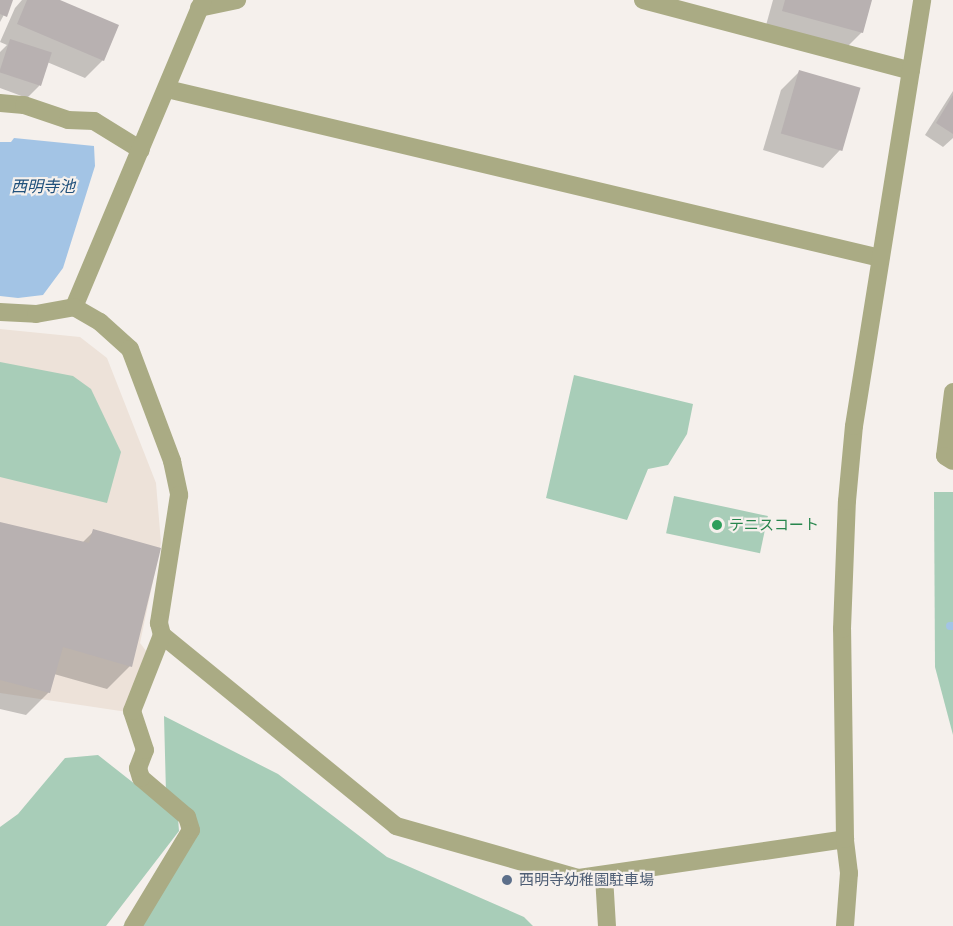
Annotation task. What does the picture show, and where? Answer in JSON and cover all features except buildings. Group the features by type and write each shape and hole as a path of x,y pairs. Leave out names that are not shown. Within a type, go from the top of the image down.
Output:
{"street":[{"path":"74,307 201,4 237,0"},
{"path":"643,0 911,71"},
{"path":"845,926 849,873 845,839 842,629 847,501 854,426 922,0"},
{"path":"167,89 880,258"},
{"path":"0,104 24,105 68,120 94,121 141,150"},
{"path":"0,312 36,314 74,307 100,322 130,349 172,461 179,495 159,623 162,635 132,711 145,750 138,768 141,778 187,817 191,830 133,926"},
{"path":"953,392 945,456 953,461"},
{"path":"162,635 396,826 579,878 845,839"},
{"path":"604,876 608,926"}],"shaded area":[{"path":"0,329 80,337 107,358 156,483 161,543 140,643 150,656 134,713 0,693"}],"green space":[{"path":"0,362 73,376 91,389 121,452 107,503 0,477"},
{"path":"574,375 693,404 687,434 668,465 648,469 627,520 546,498"},
{"path":"934,492 953,492 953,735 935,667"},
{"name":"テニスコート","path":"674,496 768,516 760,553 666,533"},
{"path":"164,716 278,774 387,857 524,917 533,926 123,926 192,841 166,793"},
{"path":"98,755 178,818 179,831 106,926 0,926 0,827 18,814 65,758"}],"water":[{"name":"西明寺池","path":"14,138 94,146 95,166 63,268 43,295 18,298 0,296 0,142 11,142"}],"place":[{"name":"テニスコート","path":"717,525"},
{"name":"西明寺幼稚園駐車場","path":"507,880"}]}
